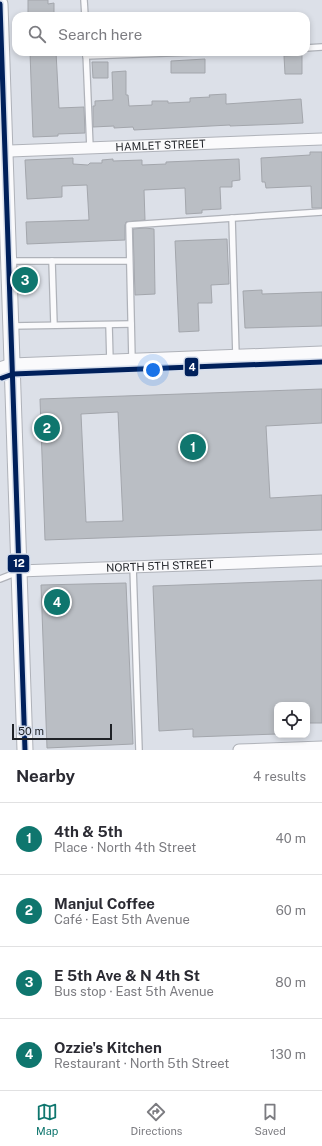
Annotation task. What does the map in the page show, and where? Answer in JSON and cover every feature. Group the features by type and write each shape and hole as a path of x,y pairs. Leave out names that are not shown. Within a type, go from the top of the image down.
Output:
{"main road":[{"path":"0,4 4,231 9,261 10,326 6,369 19,571 25,750"},
{"path":"6,369 132,362 322,355"}],"street":[{"name":"HAMLET STREET","path":"3,153 322,139"},
{"name":"NORTH 5TH STREET","path":"19,571 322,560"},
{"path":"239,750 322,747"}],"lane":[{"path":"84,0 85,12"},
{"path":"310,48 322,47"},
{"path":"86,56 90,148"},
{"path":"132,362 128,225 322,212"},
{"path":"232,218 236,358"},
{"path":"9,261 129,261"},
{"path":"52,261 54,326"},
{"path":"10,326 131,324"},
{"path":"109,325 110,363"},
{"path":"134,566 139,750"},
{"name":"NORTH 5TH STREET","path":"0,579 19,571"}],"building":[{"path":"28,0 48,0 48,4 54,3 54,12 28,12"},
{"path":"30,56 56,56 59,108 84,107 85,133 33,137"},
{"path":"284,56 302,56 302,74 285,74"},
{"path":"205,59 205,73 171,73 171,61"},
{"path":"92,62 108,62 108,78 93,78"},
{"path":"126,71 126,95 128,95 129,106 152,105 152,101 168,101 168,103 190,102 190,98 210,97 209,95 226,94 226,104 301,99 303,123 134,130 133,127 93,127 93,106 95,106 95,101 113,100 112,72"},
{"path":"310,152 322,152 322,208 312,208 311,186 266,188 265,182 262,182 261,158 310,155"},
{"path":"73,158 73,164 88,165 90,163 102,163 102,160 113,159 113,161 142,160 142,165 166,164 166,162 239,159 240,180 232,181 232,187 220,187 221,209 202,210 202,213 186,214 185,188 144,190 145,220 126,222 125,240 27,244 26,222 89,220 87,185 62,186 62,197 27,199 25,160"},
{"path":"133,229 154,229 155,294 135,295"},
{"path":"227,239 229,284 211,285 212,303 198,303 199,331 179,332 175,241"},
{"path":"262,290 262,294 322,292 322,326 245,328 243,291"},
{"path":"322,389 322,423 266,426 270,498 322,495 322,530 45,540 40,399","holes":["118,412 123,521 86,522 81,414"]},
{"path":"322,580 322,723 310,723 310,702 274,702 274,734 193,737 193,729 159,731 153,586"},
{"path":"126,583 133,744 47,748 41,585"}],"transit line":[{"name":"12","path":"0,4 25,750"},
{"name":"4","path":"2,378 13,374 322,362"}],"place":[{"name":"E 5th Ave & N 4th St","path":"25,280"},
{"name":"Manjul Coffee","path":"47,428"},
{"name":"4th & 5th","path":"193,447"},
{"name":"Ozzie's Kitchen","path":"57,602"}]}
